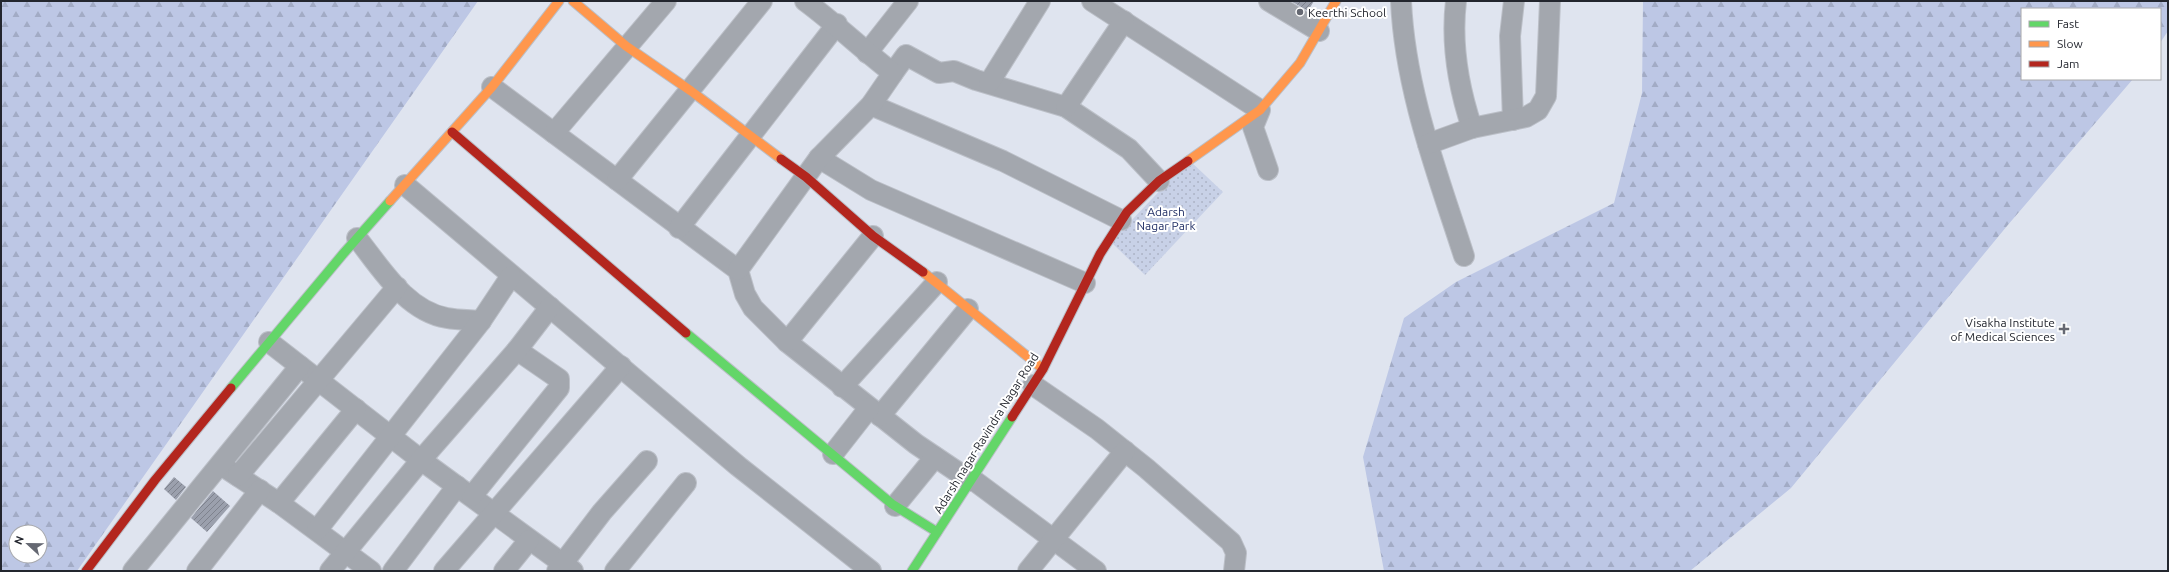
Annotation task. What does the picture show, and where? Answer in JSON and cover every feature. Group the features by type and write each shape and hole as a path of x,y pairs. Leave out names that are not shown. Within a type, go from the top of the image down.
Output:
{"street":[{"path":"86,571 155,480 357,238 492,87 558,1"},
{"path":"573,1 626,46 750,134 806,177 873,236 937,282 968,309 1038,377 1231,542 1236,554 1234,571"},
{"path":"554,133 626,46 666,1"},
{"path":"617,180 691,91 762,1"},
{"path":"805,1 837,24 867,53 893,73"},
{"path":"867,53 908,1"},
{"path":"989,83 1040,1"},
{"path":"1092,1 1260,110 1252,127 1268,170"},
{"path":"1269,1 1318,31"},
{"name":"Adarsh nagar-Ravindra Nagar Road","path":"912,571 1038,377 1100,254 1121,220 1127,212 1159,181 1260,110 1300,63 1336,1"},
{"path":"1401,1 1403,38 1415,103 1464,256"},
{"path":"1456,1 1458,62 1463,100 1472,128"},
{"path":"1513,120 1510,36 1514,1"},
{"path":"1428,144 1472,128 1526,117 1538,110 1546,96 1550,1"},
{"path":"1066,107 1124,21"},
{"path":"679,228 750,134 837,24"},
{"path":"738,270 819,158 871,105 906,55 939,72 954,71 1066,107 1129,149 1159,181"},
{"path":"492,87 679,228 738,270 745,294 753,308 786,342 842,387 935,457 971,480 1096,571"},
{"path":"871,105 1003,161 1121,220"},
{"path":"452,132 675,324 895,506 937,532"},
{"path":"819,158 871,190 951,223 1085,283"},
{"path":"405,185 738,466 871,571"},
{"path":"786,342 873,236"},
{"path":"357,238 397,287 416,305 446,318 481,321"},
{"path":"317,530 481,321 511,276"},
{"path":"842,387 937,282"},
{"path":"238,476 397,287"},
{"path":"330,571 347,553 420,460 517,350 550,307"},
{"path":"833,454 874,412 968,309"},
{"path":"270,342 420,460 465,491 564,569 602,512 647,461"},
{"path":"393,571 559,388 559,379 517,350"},
{"path":"133,571 300,366"},
{"path":"444,571 621,366"},
{"path":"279,503 356,409"},
{"path":"1028,571 1124,451"},
{"path":"895,506 935,457"},
{"path":"220,465 279,503 371,571"},
{"path":"615,571 686,483"},
{"path":"197,571 260,490"},
{"path":"504,571 529,540"}],"green space":[{"path":"1,1 478,1 77,571 1,571"},
{"path":"1643,1 2168,1 2168,31 2161,42 2161,8 2021,8 2021,80 2132,80 2007,226 1791,488 1690,571 1384,571 1363,457 1404,318 1456,282 1614,203 1642,93"},
{"name":"Adarsh Nagar Park","path":"1189,160 1223,192 1145,275 1111,242"}],"building":[{"path":"1291,1 1314,1 1308,11"},
{"path":"174,477 186,487 176,500 164,489"},
{"path":"213,491 230,506 207,532 191,518"}],"traffic: fast":[{"path":"231,388 343,254 390,201"},
{"path":"686,333 892,504 937,532"},
{"path":"912,571 1012,417"}],"traffic: slow":[{"path":"390,201 492,87 559,1"},
{"path":"573,1 626,46 691,91 781,159"},
{"path":"1188,161 1260,110 1300,63 1336,1"},
{"path":"923,272 1043,369"}],"traffic: jam":[{"path":"452,132 686,333"},
{"path":"781,159 806,177 873,236 923,272"},
{"path":"1012,417 1043,369 1100,254 1127,212 1159,181 1188,161"},
{"path":"86,571 155,480 231,388"}],"place":[{"name":"Keerthi School","path":"1300,12"},
{"name":"Visakha Institute of Medical Sciences","path":"2064,329"}]}
